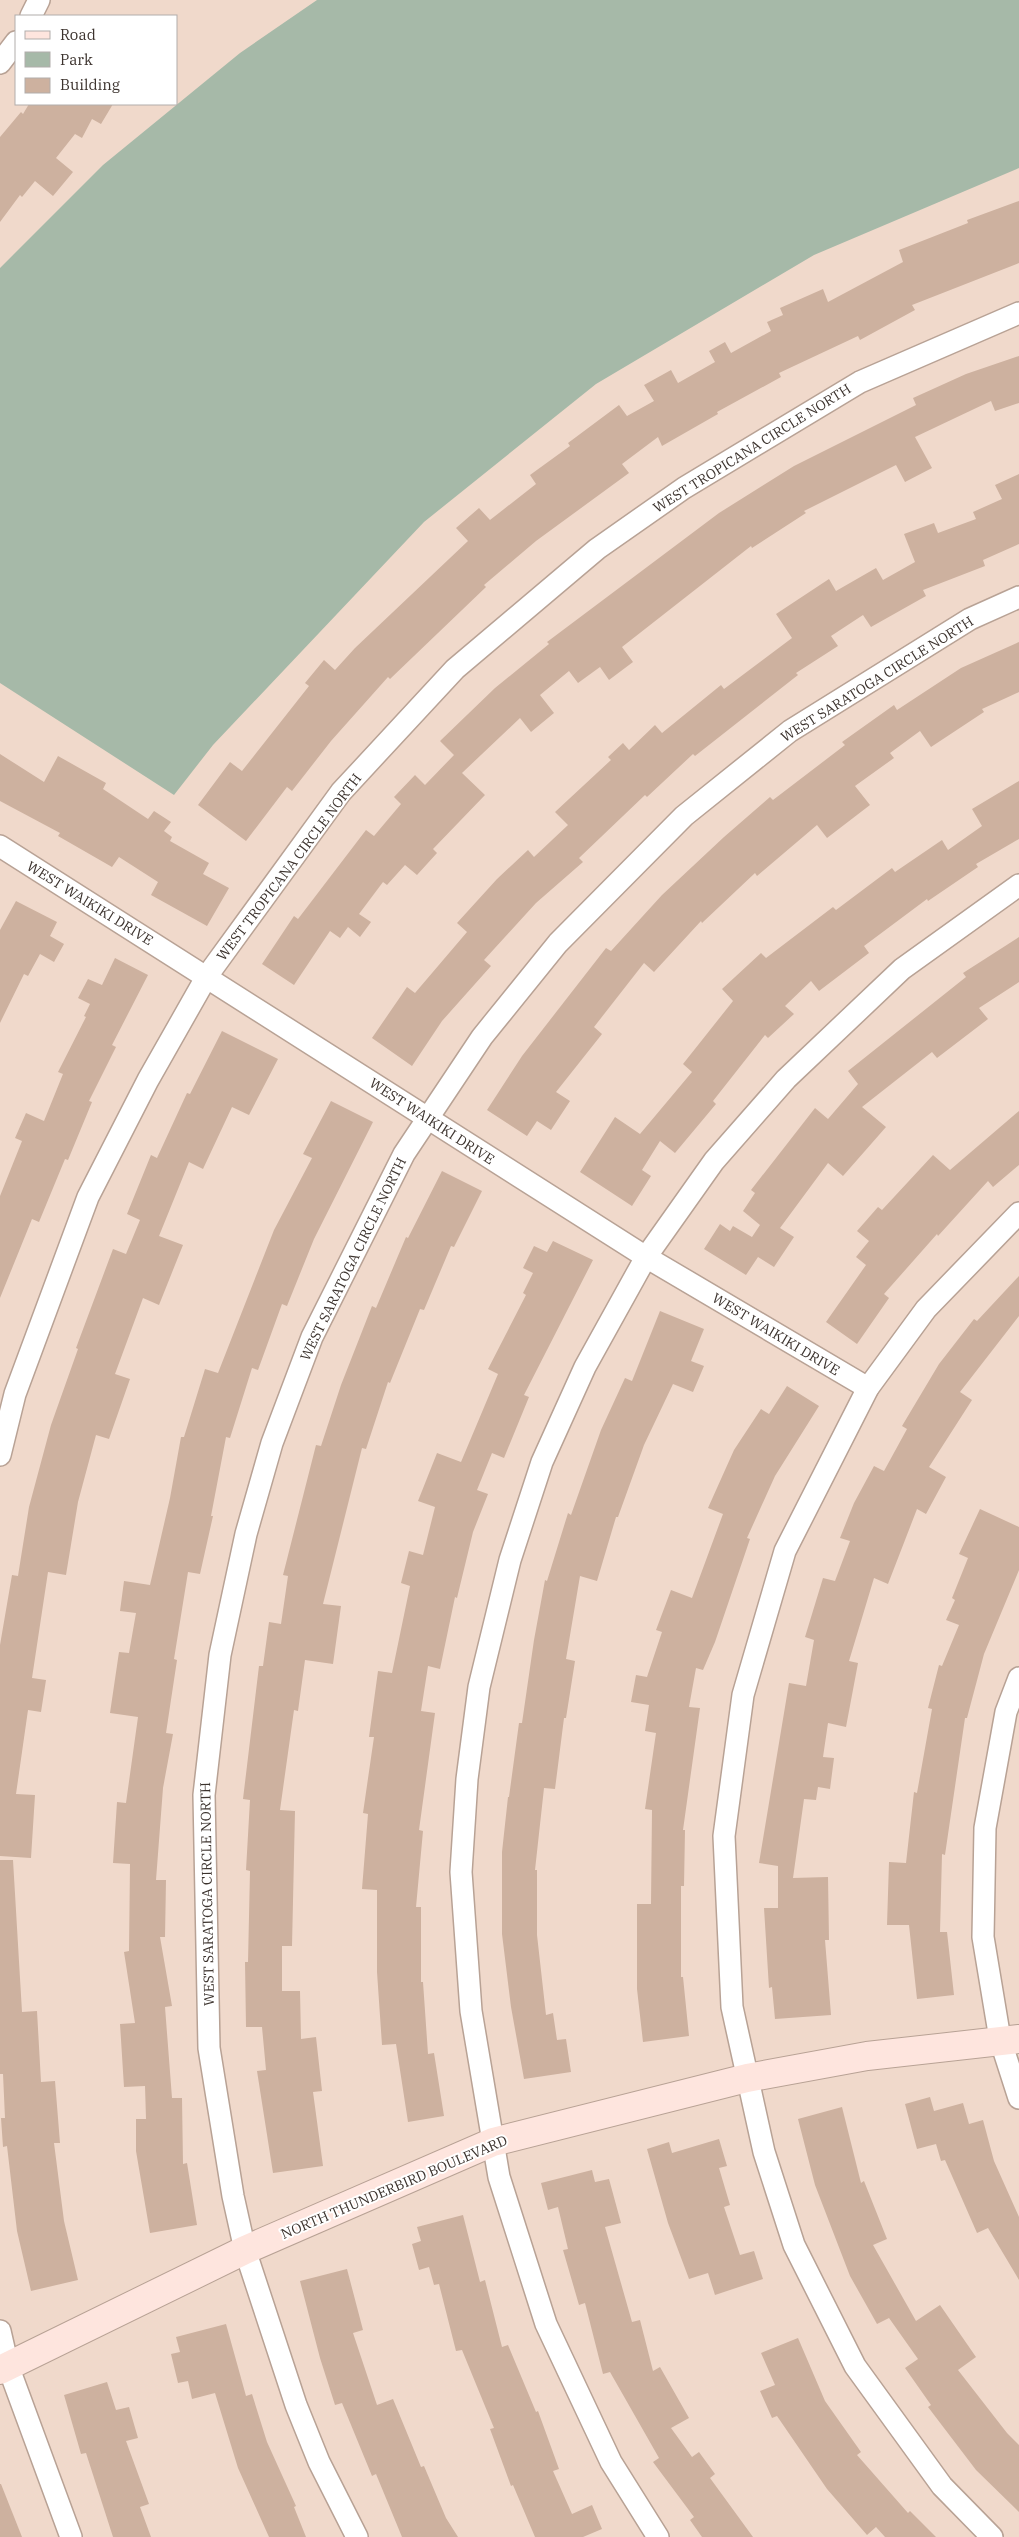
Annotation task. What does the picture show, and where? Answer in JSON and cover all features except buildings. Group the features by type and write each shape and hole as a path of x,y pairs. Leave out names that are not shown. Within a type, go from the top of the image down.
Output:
{"street":[{"path":"32,15 39,0"},
{"path":"0,63 15,43"},
{"name":"WEST TROPICANA CIRCLE NORTH","path":"0,1455 18,1385 88,1197 148,1080 207,976 348,785 456,670 597,549 684,488 860,382 1019,313"},
{"name":"WEST SARATOGA CIRCLE NORTH","path":"356,2537 319,2462 296,2405 245,2250 233,2196 209,2048 204,1795 220,1655 248,1525 272,1443 312,1337 404,1154 482,1038 558,943 684,816 790,731 970,619 1019,597"},
{"name":"WEST WAIKIKI DRIVE","path":"0,846 646,1257 868,1388"},
{"path":"658,2537 610,2462 546,2324 500,2177 471,2011 462,1872 467,1779 479,1687 510,1560 542,1462 585,1367 646,1257 714,1162 786,1079 902,968 1019,885"},
{"path":"992,2537 942,2486 855,2366 794,2245 764,2152 732,2007 724,1836 743,1695 785,1551 868,1388 926,1309 1019,1213"},
{"path":"1019,1678 1006,1712 985,1828 983,1937 1009,2039 1019,2098"},
{"name":"NORTH THUNDERBIRD BOULEVARD","path":"4,2368 245,2250 493,2142 747,2078 867,2056 1009,2039"},
{"path":"0,2331 4,2368 71,2537"}],"green space":[{"path":"317,0 1019,0 1019,168 814,255 596,384 424,522 213,745 174,795 0,683 0,268 103,165 240,53"}]}
